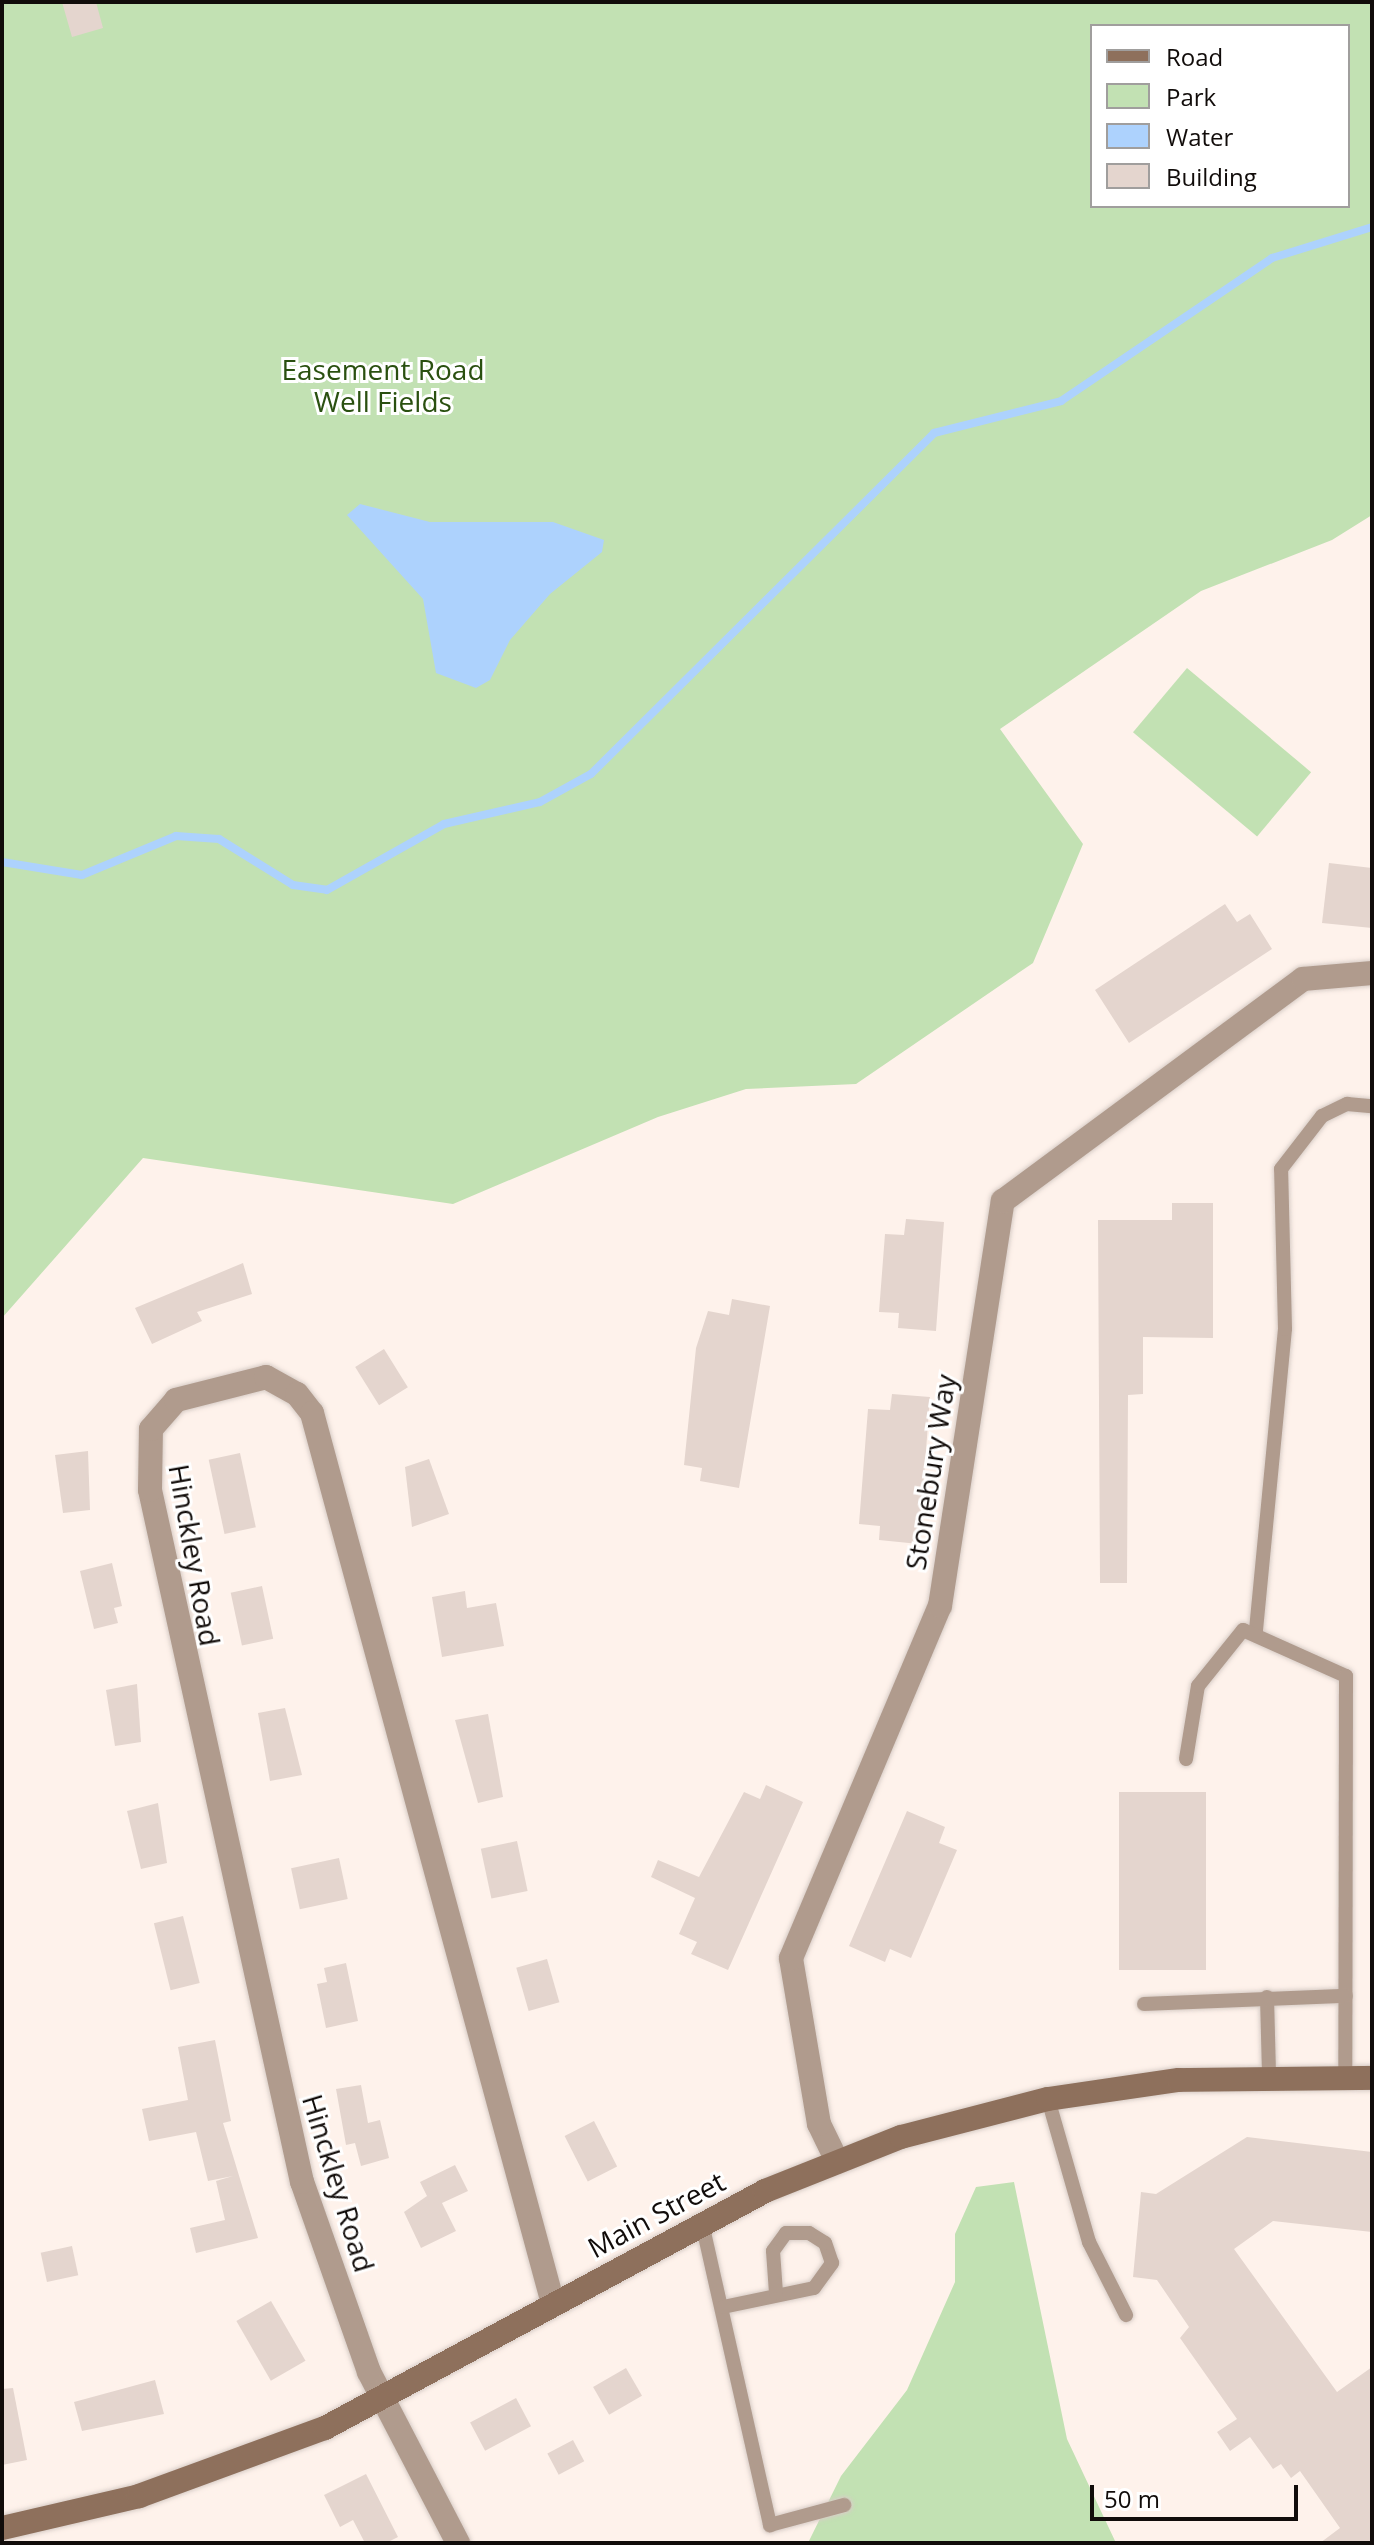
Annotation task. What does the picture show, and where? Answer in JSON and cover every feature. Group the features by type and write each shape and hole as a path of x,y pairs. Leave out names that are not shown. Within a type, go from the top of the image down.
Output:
{"main road":[{"name":"Main Street","path":"2,2528 217,2470 381,2396 702,2223 837,2161 1048,2099 1269,2076 1372,2078"}],"street":[{"name":"Stonebury Way","path":"837,2161 819,2124 791,1958 940,1606 1003,1201 1303,979 1372,973"},
{"name":"Hinckley Road","path":"381,2396 302,2182 163,1568 146,1453 151,1429 176,1400 266,1377 297,1394 312,1413 553,2304"},
{"path":"381,2396 458,2543"}],"lane":[{"path":"1256,1630 1285,1329 1281,1169 1322,1116 1347,1104 1372,1106"},
{"path":"1186,1759 1198,1686 1230,1639 1256,1630 1338,1667 1349,1687 1345,2077"},
{"path":"1144,2004 1346,1996"},
{"path":"1267,1997 1269,2076"},
{"path":"1048,2099 1089,2242 1126,2315"},
{"path":"702,2223 723,2307 726,2353 770,2525 844,2505"},
{"path":"723,2307 776,2293 814,2288 828,2276 825,2243 809,2233 786,2233 773,2251 776,2293"}],"green space":[{"name":"Easement Road Well Fields","path":"2,2 1372,2 1372,515 1332,540 1201,591 1000,729 1083,844 1033,963 856,1084 746,1089 658,1117 453,1204 143,1158 2,1318"},
{"path":"1187,668 1311,772 1257,836 1133,732"},
{"path":"1014,2182 1067,2439 1116,2543 808,2543 841,2476 907,2390 955,2282 955,2234 976,2187"}],"water":[{"path":"360,504 430,522 553,522 604,540 602,552 550,594 510,640 490,680 476,688 436,673 423,599 347,515"}],"building":[{"path":"62,2 96,2 103,28 72,37"},
{"path":"1329,863 1372,868 1372,928 1322,923"},
{"path":"1225,904 1237,922 1250,914 1272,949 1129,1043 1095,990"},
{"path":"1172,1203 1213,1203 1213,1338 1143,1337 1143,1394 1128,1395 1127,1583 1100,1583 1098,1220 1172,1220"},
{"path":"906,1219 944,1222 936,1331 898,1328 899,1313 879,1312 885,1234 904,1235"},
{"path":"243,1263 252,1294 197,1312 202,1321 152,1344 135,1308"},
{"path":"732,1299 770,1306 739,1488 700,1481 702,1468 684,1465 696,1348 708,1311 729,1315"},
{"path":"384,1349 408,1387 379,1405 355,1367"},
{"path":"892,1394 930,1397 919,1544 879,1540 880,1526 859,1524 868,1409 890,1410"},
{"path":"88,1451 90,1510 63,1513 55,1455"},
{"path":"240,1453 256,1527 225,1534 209,1460"},
{"path":"429,1459 449,1514 412,1527 405,1467"},
{"path":"112,1563 122,1606 114,1608 118,1623 94,1629 80,1571"},
{"path":"262,1586 273,1639 242,1645 231,1593"},
{"path":"465,1591 467,1608 496,1603 504,1646 442,1657 432,1597"},
{"path":"137,1684 141,1742 115,1746 106,1690"},
{"path":"285,1708 302,1775 270,1781 258,1713"},
{"path":"488,1714 503,1797 478,1803 455,1720"},
{"path":"766,1785 803,1802 728,1970 691,1954 697,1942 679,1934 695,1898 651,1877 658,1860 699,1877 744,1792 760,1799"},
{"path":"1119,1792 1206,1792 1206,1970 1119,1970"},
{"path":"158,1803 167,1863 141,1869 127,1811"},
{"path":"907,1811 945,1827 939,1843 957,1850 911,1958 890,1949 885,1962 849,1946"},
{"path":"517,1841 528,1891 491,1899 481,1849"},
{"path":"339,1858 348,1899 300,1909 291,1868"},
{"path":"183,1916 200,1983 171,1990 154,1923"},
{"path":"547,1959 559,2002 529,2011 516,1968"},
{"path":"346,1963 358,2021 326,2028 317,1984 327,1982 324,1968"},
{"path":"215,2040 231,2121 223,2123 258,2238 196,2253 190,2228 225,2220 216,2181 233,2176 208,2181 196,2132 149,2141 142,2109 188,2100 178,2047"},
{"path":"361,2085 368,2123 380,2120 389,2158 361,2166 355,2143 346,2145 336,2089"},
{"path":"594,2121 617,2166 588,2181 565,2136"},
{"path":"1247,2137 1372,2152 1372,2232 1273,2221 1234,2249 1337,2392 1372,2367 1372,2543 1320,2543 1340,2528 1300,2471 1291,2478 1281,2464 1273,2469 1250,2437 1230,2451 1217,2432 1237,2419 1180,2338 1189,2327 1157,2280 1133,2277 1141,2192 1156,2194"},
{"path":"455,2165 468,2191 442,2203 456,2231 421,2248 404,2212 427,2196 420,2182"},
{"path":"72,2246 78,2275 47,2282 41,2253"},
{"path":"271,2301 305,2361 271,2381 236,2321"},
{"path":"626,2368 642,2396 609,2415 593,2387"},
{"path":"155,2380 164,2414 82,2431 74,2402"},
{"path":"13,2388 27,2460 2,2465 2,2389"},
{"path":"516,2398 531,2426 485,2451 470,2422"},
{"path":"573,2440 584,2461 559,2475 547,2454"},
{"path":"366,2474 398,2537 386,2543 365,2543 353,2520 340,2527 324,2495"}],"waterway":[{"path":"2,862 82,875 176,836 219,839 293,885 327,890 444,824 540,802 591,774 934,433 1061,401 1272,258 1372,227"}]}
